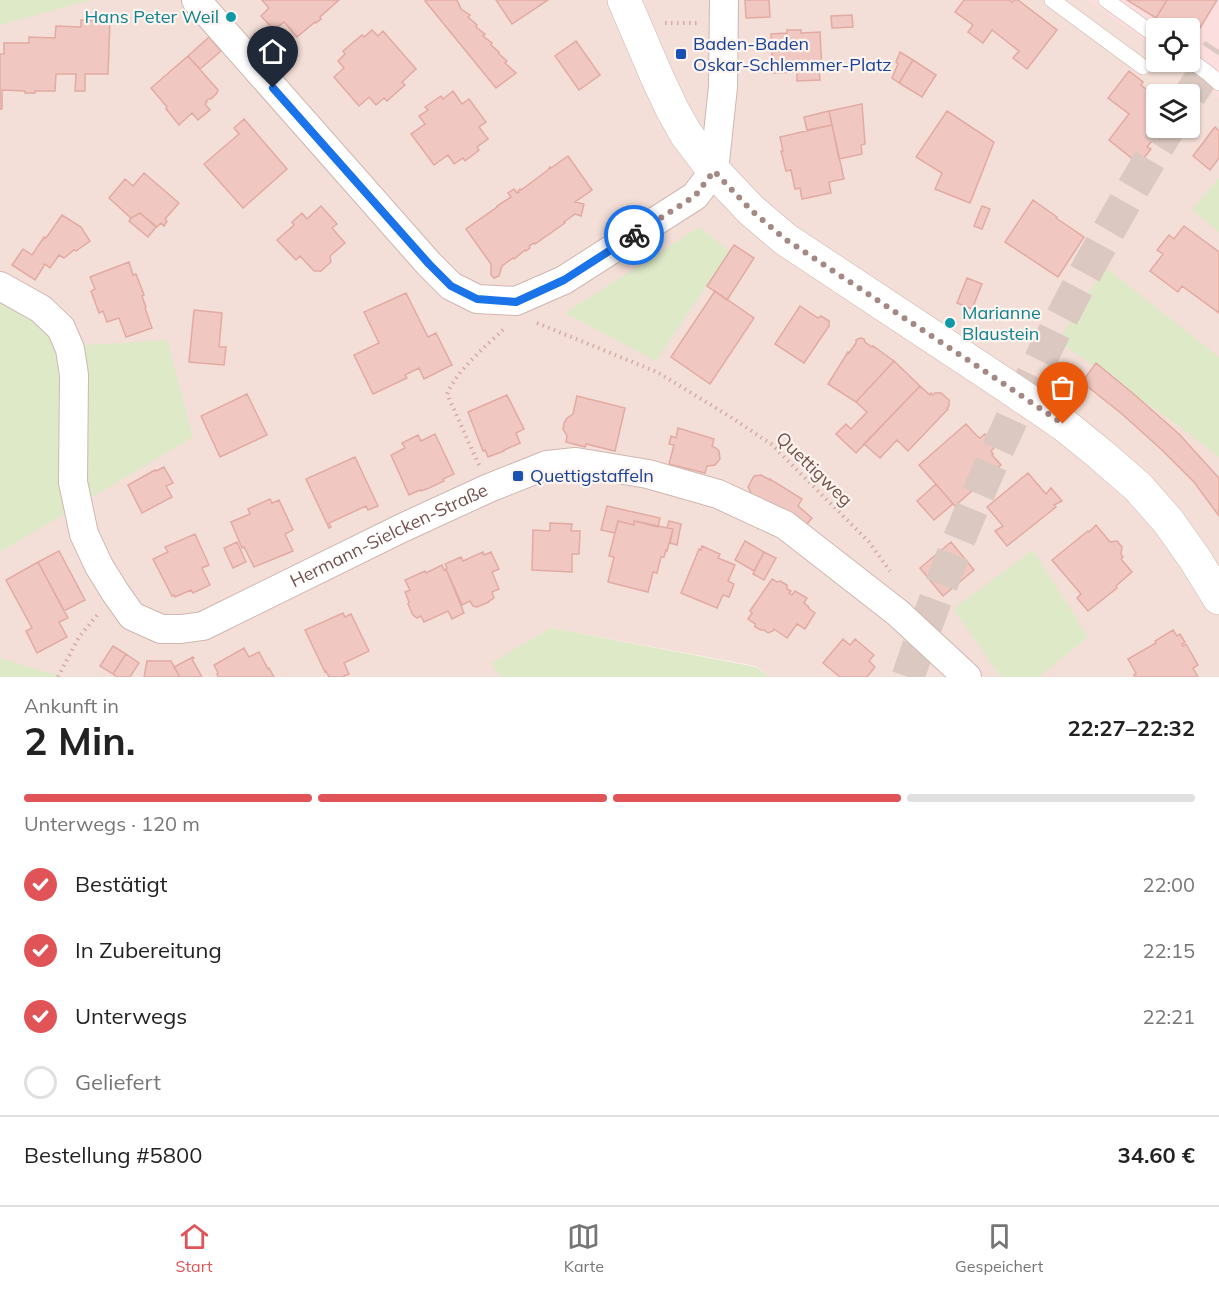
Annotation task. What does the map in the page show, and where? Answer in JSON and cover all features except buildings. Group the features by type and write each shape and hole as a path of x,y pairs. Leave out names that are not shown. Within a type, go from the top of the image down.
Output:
{"main road":[{"path":"629,12 672,110 686,134 714,171 751,210 785,239 1063,424 1100,454 1138,487 1168,521 1219,598"}],"street":[{"path":"196,0 451,286 477,299 516,302 564,280 695,196 714,171 723,87 725,11"},
{"name":"Hermann-Sielcken-Straße","path":"0,286 41,309 61,328 70,349 74,375 73,482 84,534 99,566 132,616 160,629 203,626 489,488 547,465 576,462 648,474 718,494 785,525 898,613 967,677"}],"lane":[{"path":"1052,0 1143,67"},
{"path":"1106,0 1146,29"},
{"path":"1200,67 1219,83"}],"path":[{"path":"629,12 725,11"},
{"name":"Quettigweg","path":"516,302 518,315 657,372 771,444 869,542 897,580"},
{"path":"489,488 447,394 451,384 461,372 492,341"},
{"path":"58,677 79,637"}],"shaded area":[{"path":"0,0 1219,0 1219,677 769,677 756,666 551,628 492,664 501,677 0,677"},
{"path":"1087,0 1219,0 1219,98 1184,72 1200,72 1200,18 1146,18 1146,42"}],"green space":[{"path":"0,0 90,0 0,25"},
{"path":"1219,178 1219,232 1192,210"},
{"path":"699,227 730,251 656,361 565,313"},
{"path":"1105,267 1219,357 1219,457 1058,341"},
{"path":"0,302 87,345 167,340 193,437 0,552"},
{"path":"1033,550 1088,637 1039,677 1001,677 953,609"},
{"path":"551,628 756,667 769,677 501,677 491,663"},
{"path":"0,658 62,677 0,677"}],"tunnel":[{"path":"1197,84 1219,50"},
{"path":"908,677 961,534 1023,395 1093,260 1163,138"}],"way so far":[{"path":"634,235 695,196 714,171 751,210 785,239 1063,424"}],"place":[{"name":"Hans Peter Weil","path":"231,17"},
{"name":"Baden-Baden Oskar-Schlemmer-Platz","path":"681,54"},
{"name":"Marianne Blaustein","path":"950,323"},
{"name":"Quettigstaffeln","path":"518,476"}],"route":[{"path":"273,88 429,264 451,286 477,299 516,302 564,280 634,235"}]}
